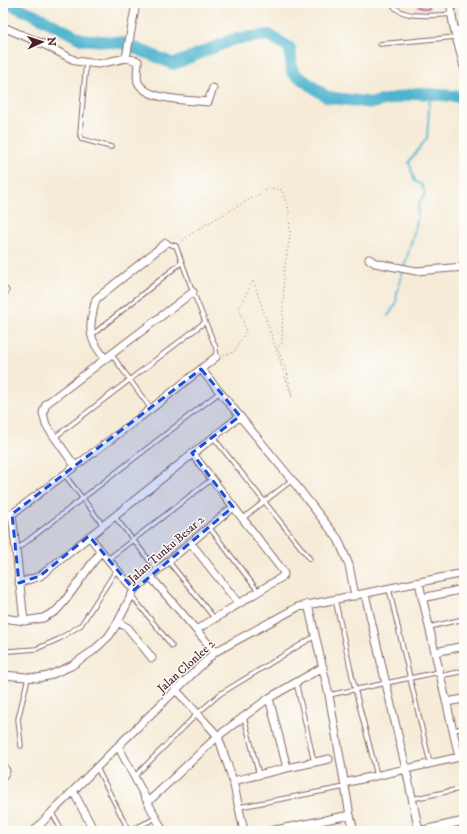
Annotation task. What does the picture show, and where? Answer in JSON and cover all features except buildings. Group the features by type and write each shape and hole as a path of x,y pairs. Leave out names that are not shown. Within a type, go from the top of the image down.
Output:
{"street":[{"path":"126,58 136,3"},
{"path":"451,3 456,34 464,67"},
{"path":"3,27 43,44 76,62 98,64 126,58 138,61 137,80 141,88 163,98 208,102 213,88"},
{"path":"108,357 93,340 91,331 92,312 96,299 166,243"},
{"path":"369,259 375,263 416,271 464,267"},
{"path":"75,466 46,425 43,413 46,404 193,292"},
{"path":"3,515 12,514 151,409 216,356"},
{"path":"201,369 292,480 338,539 350,565 355,596"},
{"path":"20,583 40,576 240,416"},
{"path":"192,454 284,574 282,577 196,630"},
{"name":"Jalan Tunku Besar 2","path":"3,675 28,678 48,676 71,666 102,644 118,622 133,593 150,576 233,507"},
{"path":"12,514 24,621"},
{"path":"89,536 116,569 133,593"},
{"path":"190,542 239,604"},
{"path":"3,618 24,621 42,618 56,611 100,551"},
{"name":"Jalan Clonlee 2","path":"34,831 175,689 214,652 298,607 464,573"},
{"path":"150,576 214,652"},
{"path":"345,785 377,775 461,757 452,730 419,583"},
{"path":"422,598 464,589"},
{"path":"365,594 419,831 464,821"},
{"path":"308,604 329,695 354,831"},
{"path":"118,622 128,628 152,658"},
{"path":"435,652 464,646"},
{"path":"148,802 218,736 269,698 323,667"},
{"path":"175,689 218,736 233,781 244,831"},
{"path":"269,698 287,768"},
{"path":"446,702 464,699"},
{"path":"118,746 163,831"},
{"path":"233,781 330,759"},
{"path":"3,765 6,771 3,776"},
{"path":"73,791 94,831"},
{"path":"270,831 350,815"}],"lane":[{"path":"392,3 394,7 404,13 421,15 452,14"},
{"path":"380,44 456,34 464,26"},
{"path":"86,63 80,133 81,139 111,147"},
{"path":"166,243 176,246 216,348 216,356"},
{"path":"92,335 182,262"},
{"path":"55,437 205,322"},
{"path":"108,357 130,380 151,409"},
{"path":"16,550 220,392"},
{"path":"213,437 310,559"},
{"path":"64,474 103,525"},
{"path":"108,560 212,479"},
{"path":"242,519 292,480"},
{"path":"114,516 157,570"},
{"path":"209,527 258,591"},
{"path":"168,561 215,619"},
{"path":"3,649 10,651 36,650 59,639 81,625 116,569"},
{"path":"389,589 430,764"},
{"path":"133,593 172,646"},
{"path":"335,599 355,689 377,775"},
{"path":"429,628 464,619"},
{"path":"134,776 197,714 220,694 316,635"},
{"path":"329,695 409,678 464,671"},
{"path":"21,746 18,719 28,678"},
{"path":"296,682 314,762"},
{"path":"244,716 259,775"},
{"path":"452,730 464,728"},
{"path":"97,768 129,831 156,818"},
{"path":"239,807 345,785"},
{"path":"412,799 464,788"},
{"path":"52,812 62,831"}],"path":[{"path":"176,246 192,233 270,188 282,190 289,210 290,235 284,271 282,343 277,347 287,372 292,397 253,280 239,308 246,331 234,352 216,356"}],"highlighted area":[{"path":"201,369 240,416 192,453 233,507 134,590 89,536 40,576 19,583 12,514"}],"waterway":[{"path":"5,3 33,14 81,39 123,43 174,64 234,39 269,35 290,48 292,72 327,97 372,103 417,93 464,97"},
{"path":"388,316 396,304 397,293 416,225 419,203 425,194 422,185 415,181 409,162 427,138 430,94"}]}
